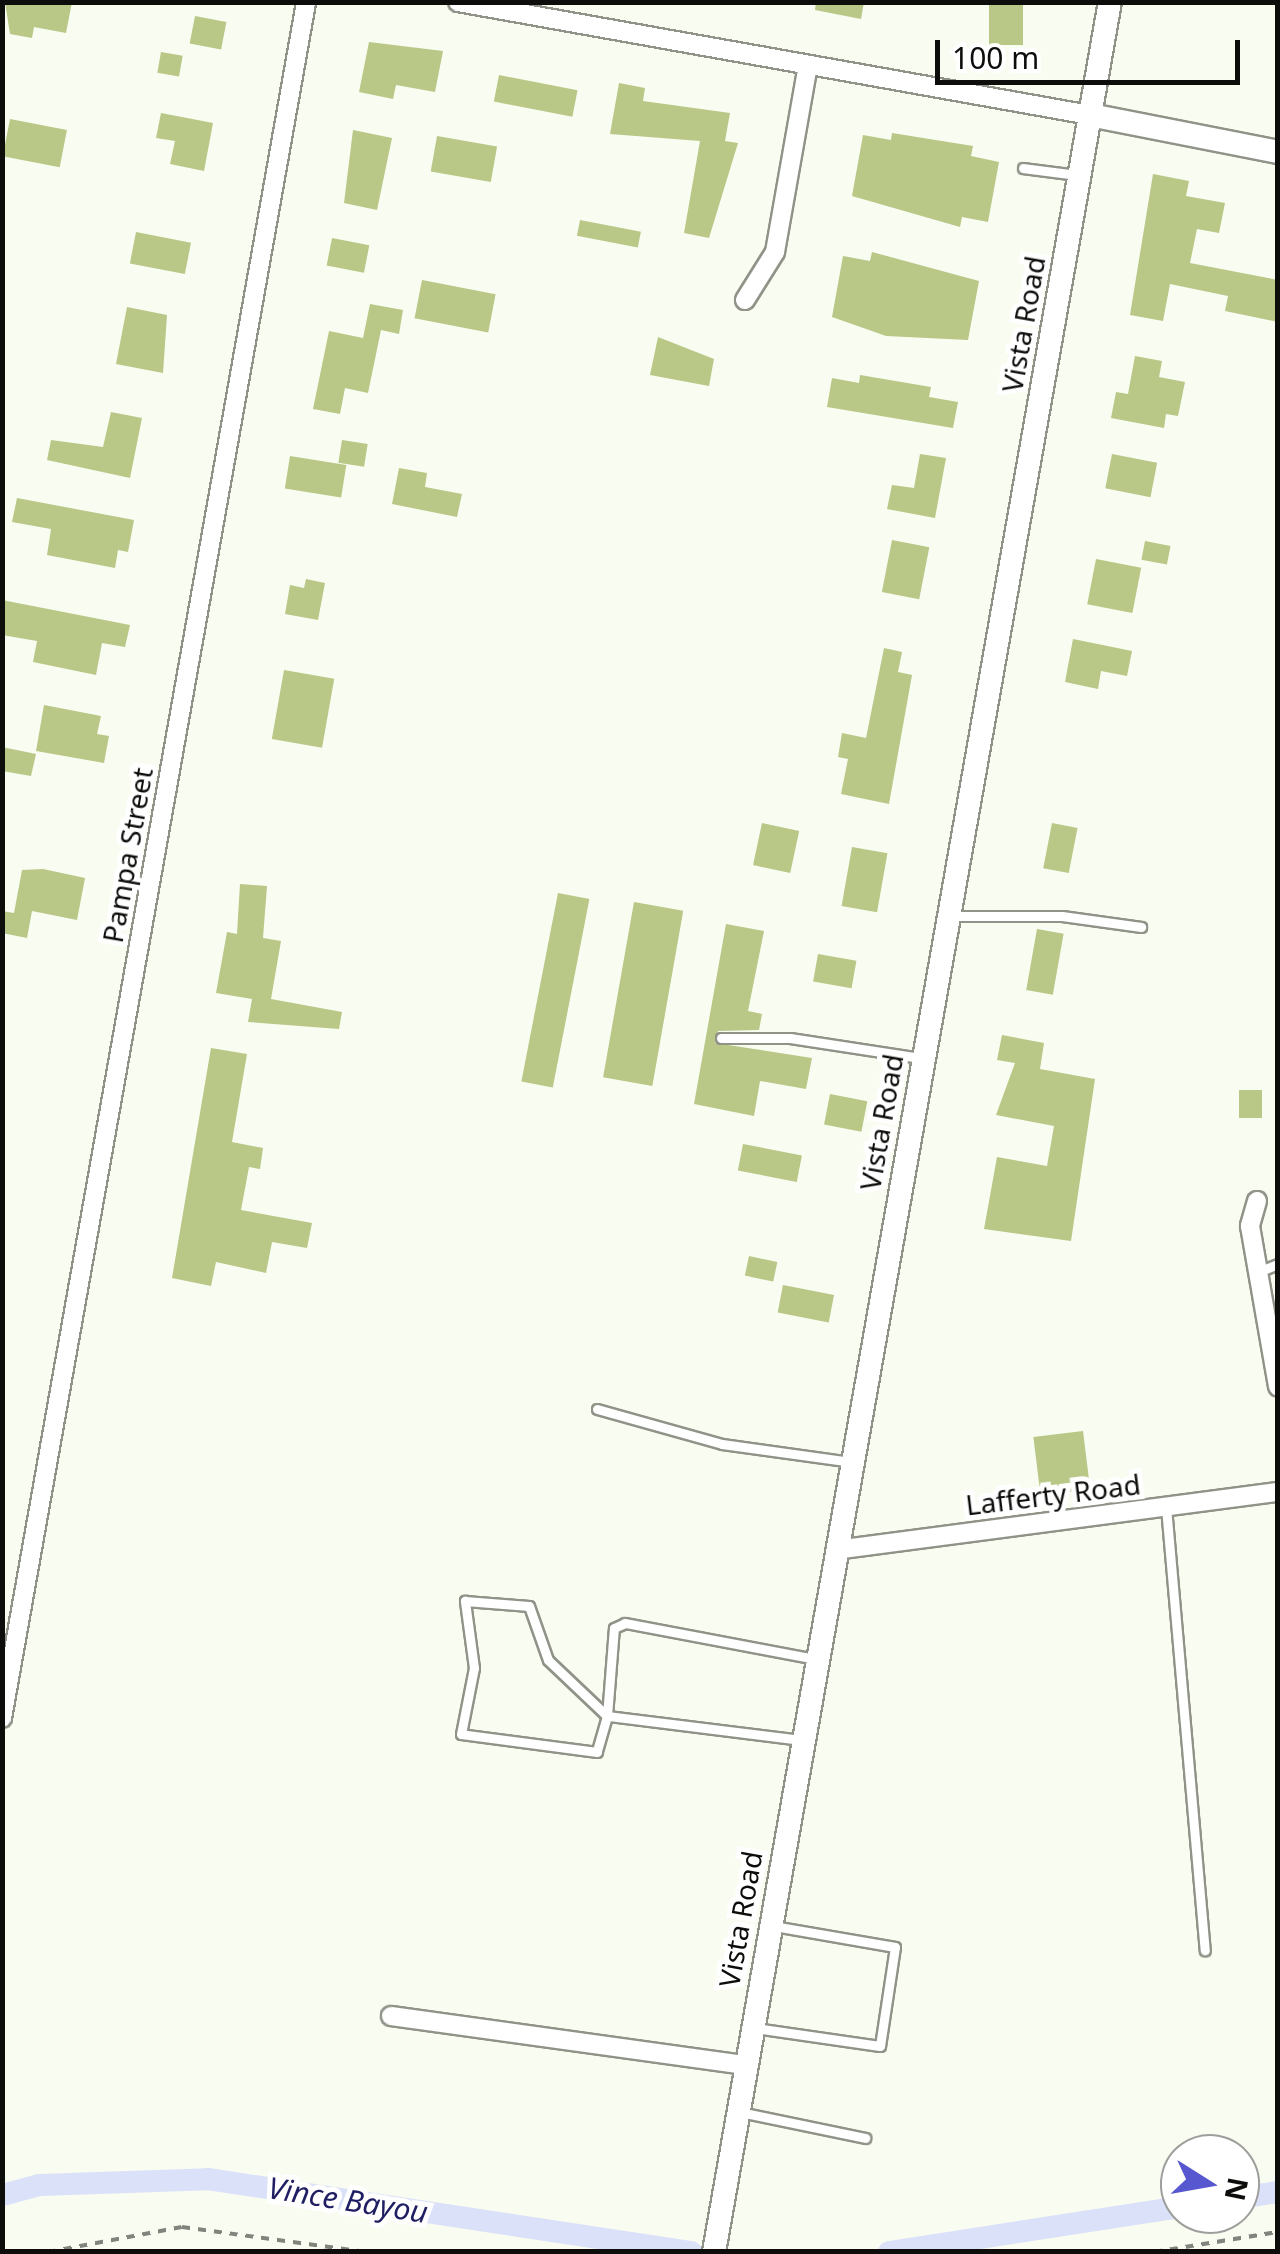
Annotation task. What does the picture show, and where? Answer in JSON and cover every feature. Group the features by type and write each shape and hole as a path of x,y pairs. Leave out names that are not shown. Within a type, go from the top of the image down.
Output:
{"street":[{"name":"Pampa Street","path":"2,1718 306,2"},
{"path":"458,2 1278,152"},
{"name":"Vista Road","path":"714,2252 801,1740 1110,2"},
{"path":"745,300 775,252 808,65"},
{"path":"1257,1200 1250,1226 1278,1388"},
{"name":"Lafferty Road","path":"836,1550 1278,1492"},
{"path":"391,2016 746,2065"}],"lane":[{"path":"1023,168 1079,176"},
{"path":"948,916 1062,916 1141,926"},
{"path":"720,1038 790,1038 923,1058"},
{"path":"1258,1272 1278,1264"},
{"path":"597,1409 722,1444 851,1462"},
{"path":"1166,1507 1205,1950"},
{"path":"801,1740 607,1716 548,1660 529,1606 464,1602 474,1668 460,1734 597,1752 607,1716 618,1624 816,1659"},
{"path":"752,2028 880,2046 895,1948 770,1925"},
{"path":"738,2112 865,2138"}],"path":[{"path":"48,2252 182,2228 366,2252"},
{"path":"1154,2252 1278,2232"}],"building":[{"path":"5,2 72,2 66,33 34,27 32,38 10,34"},
{"path":"816,2 864,2 861,19 815,10"},
{"path":"989,2 1023,2 1023,45 989,45"},
{"path":"195,16 226,22 221,50 190,43"},
{"path":"369,42 443,51 435,92 396,85 393,99 359,92"},
{"path":"161,52 183,56 179,77 157,73"},
{"path":"499,75 578,90 572,117 494,102"},
{"path":"619,83 645,88 643,101 730,113 725,141 738,143 709,238 684,233 700,141 610,134"},
{"path":"161,113 213,123 204,171 170,164 175,141 156,138"},
{"path":"10,119 67,130 60,167 3,156"},
{"path":"353,130 392,138 377,210 344,203"},
{"path":"892,133 973,146 971,156 999,162 988,222 962,217 960,227 852,196 863,135 891,140"},
{"path":"437,136 497,147 491,182 431,171"},
{"path":"1153,174 1189,181 1186,196 1225,203 1219,233 1197,229 1190,263 1278,280 1278,322 1225,311 1228,296 1170,284 1163,321 1130,315"},
{"path":"580,220 641,232 638,248 577,236"},
{"path":"136,232 191,243 185,274 130,263"},
{"path":"332,238 369,245 364,273 327,265"},
{"path":"872,252 979,281 968,340 886,336 832,317 843,256 870,261"},
{"path":"422,280 496,294 488,333 415,318"},
{"path":"370,304 403,310 399,334 381,330 368,393 345,388 340,414 313,409 329,331 363,338"},
{"path":"127,307 167,315 163,373 116,364"},
{"path":"658,337 714,359 709,386 650,375"},
{"path":"1135,356 1162,361 1159,377 1185,382 1178,416 1166,414 1164,428 1111,418 1116,392 1128,394"},
{"path":"860,375 931,387 929,397 958,402 953,428 827,407 832,378 859,383"},
{"path":"111,412 142,418 130,478 47,460 51,440 103,447"},
{"path":"342,440 368,444 364,467 338,463"},
{"path":"920,454 946,458 935,518 887,509 892,485 914,488"},
{"path":"1112,454 1157,463 1150,497 1105,488"},
{"path":"290,456 346,465 341,498 285,489"},
{"path":"399,468 427,473 425,487 462,494 457,517 392,504"},
{"path":"17,498 134,520 128,552 118,550 115,568 47,555 51,529 12,522"},
{"path":"892,540 929,547 919,599 882,592"},
{"path":"1145,541 1171,546 1167,565 1141,560"},
{"path":"1096,559 1141,568 1132,613 1087,604"},
{"path":"306,579 325,583 318,620 285,614 290,585 304,588"},
{"path":"2,600 130,625 125,647 102,643 96,675 33,662 37,641 2,635"},
{"path":"1073,639 1132,651 1127,676 1101,671 1098,689 1065,682"},
{"path":"884,648 902,652 898,672 912,675 889,804 841,794 848,759 838,757 842,733 866,738"},
{"path":"284,670 334,679 322,748 272,739"},
{"path":"44,705 101,716 97,734 109,736 104,763 36,751"},
{"path":"2,747 36,754 31,776 2,771"},
{"path":"762,823 799,831 790,873 753,865"},
{"path":"1052,823 1078,828 1069,873 1043,868"},
{"path":"852,847 887,853 877,912 842,906"},
{"path":"43,869 85,878 77,920 32,911 27,938 2,933 2,911 14,913 22,870"},
{"path":"240,884 267,886 263,938 281,941 271,999 342,1012 339,1029 248,1022 252,999 216,993 227,932 237,934"},
{"path":"558,893 589,899 553,1088 521,1081"},
{"path":"634,902 683,911 652,1086 603,1077"},
{"path":"726,924 764,931 748,1011 762,1014 759,1030 718,1031 715,1043 812,1058 806,1089 760,1081 754,1116 694,1104"},
{"path":"1037,929 1064,934 1053,995 1026,990"},
{"path":"818,954 856,961 852,988 813,982"},
{"path":"1002,1035 1044,1043 1040,1069 1095,1079 1071,1241 984,1229 997,1157 1047,1166 1054,1126 996,1115 1015,1063 997,1060"},
{"path":"211,1048 247,1054 232,1142 263,1148 260,1169 249,1167 241,1210 312,1223 307,1248 272,1242 266,1273 216,1262 211,1286 172,1278"},
{"path":"1239,1090 1262,1090 1262,1118 1239,1118"},
{"path":"830,1094 867,1101 861,1132 824,1124"},
{"path":"743,1144 802,1155 797,1182 738,1171"},
{"path":"749,1256 777,1262 773,1282 745,1276"},
{"path":"783,1285 834,1295 829,1322 778,1312"},
{"path":"1083,1431 1090,1490 1041,1496 1033,1437"}],"waterway":[{"name":"Vince Bayou","path":"2,2195 40,2185 208,2179 692,2252"},
{"name":"Vince Bayou","path":"1260,2195 1278,2192"},
{"name":"Vince Bayou","path":"889,2252 1160,2210"}]}
